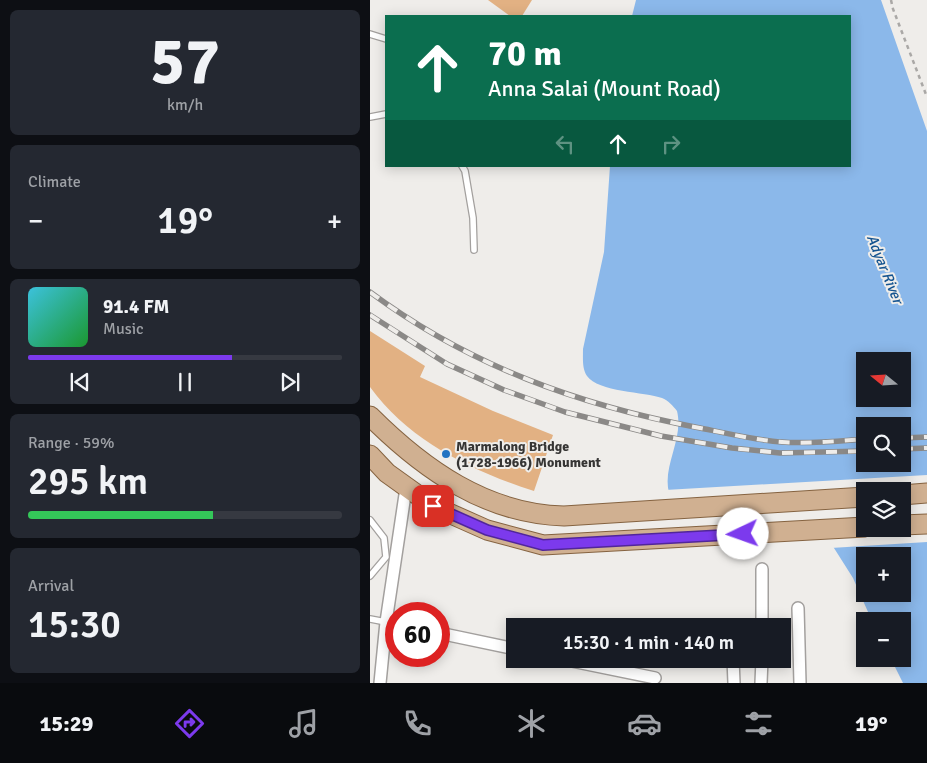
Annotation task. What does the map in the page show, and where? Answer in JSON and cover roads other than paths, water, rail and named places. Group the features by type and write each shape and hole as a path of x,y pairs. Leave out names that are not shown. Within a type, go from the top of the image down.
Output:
{"main road":[{"path":"370,416 417,460 472,493 496,503 537,514 582,515 856,498"},
{"path":"370,455 387,473 433,506 487,530 543,545 856,528"},
{"path":"911,494 927,493"},
{"path":"911,525 927,524"}],"street":[{"path":"393,602 398,543 406,488"},
{"path":"762,568 762,618"},
{"path":"798,608 800,683"},
{"path":"450,635 506,647"},
{"path":"377,678 385,647"},
{"path":"601,668 657,681"},
{"path":"733,668 734,683"},
{"path":"761,683 762,668"}],"lane":[{"path":"370,34 385,40"},
{"path":"370,117 385,114"},
{"path":"463,167 465,171 473,218 474,250"},
{"path":"370,520 384,538 386,557 370,576"},
{"path":"384,538 398,543"},
{"path":"370,619 385,622"}],"water":[{"name":"Adyar River","path":"636,0 881,0 927,131 927,683 903,683 895,667 911,667 911,612 868,612 864,602 911,602 911,547 856,547 856,585 827,537 796,510 669,493 668,473 678,432 677,411 662,398 622,391 593,381 584,370 583,349 604,252 610,167 851,167 851,15 632,15"}],"railway":[{"path":"370,292 408,318 447,341 527,379 568,394 655,419 740,436 792,443 856,440"},
{"path":"370,315 447,364 504,390 565,412 661,436 732,448 780,453 856,451"},
{"path":"911,438 927,437"},
{"path":"911,449 927,448"}],"place":[{"name":"Marmalong Bridge (1728-1966) Monument","path":"446,454"}]}
